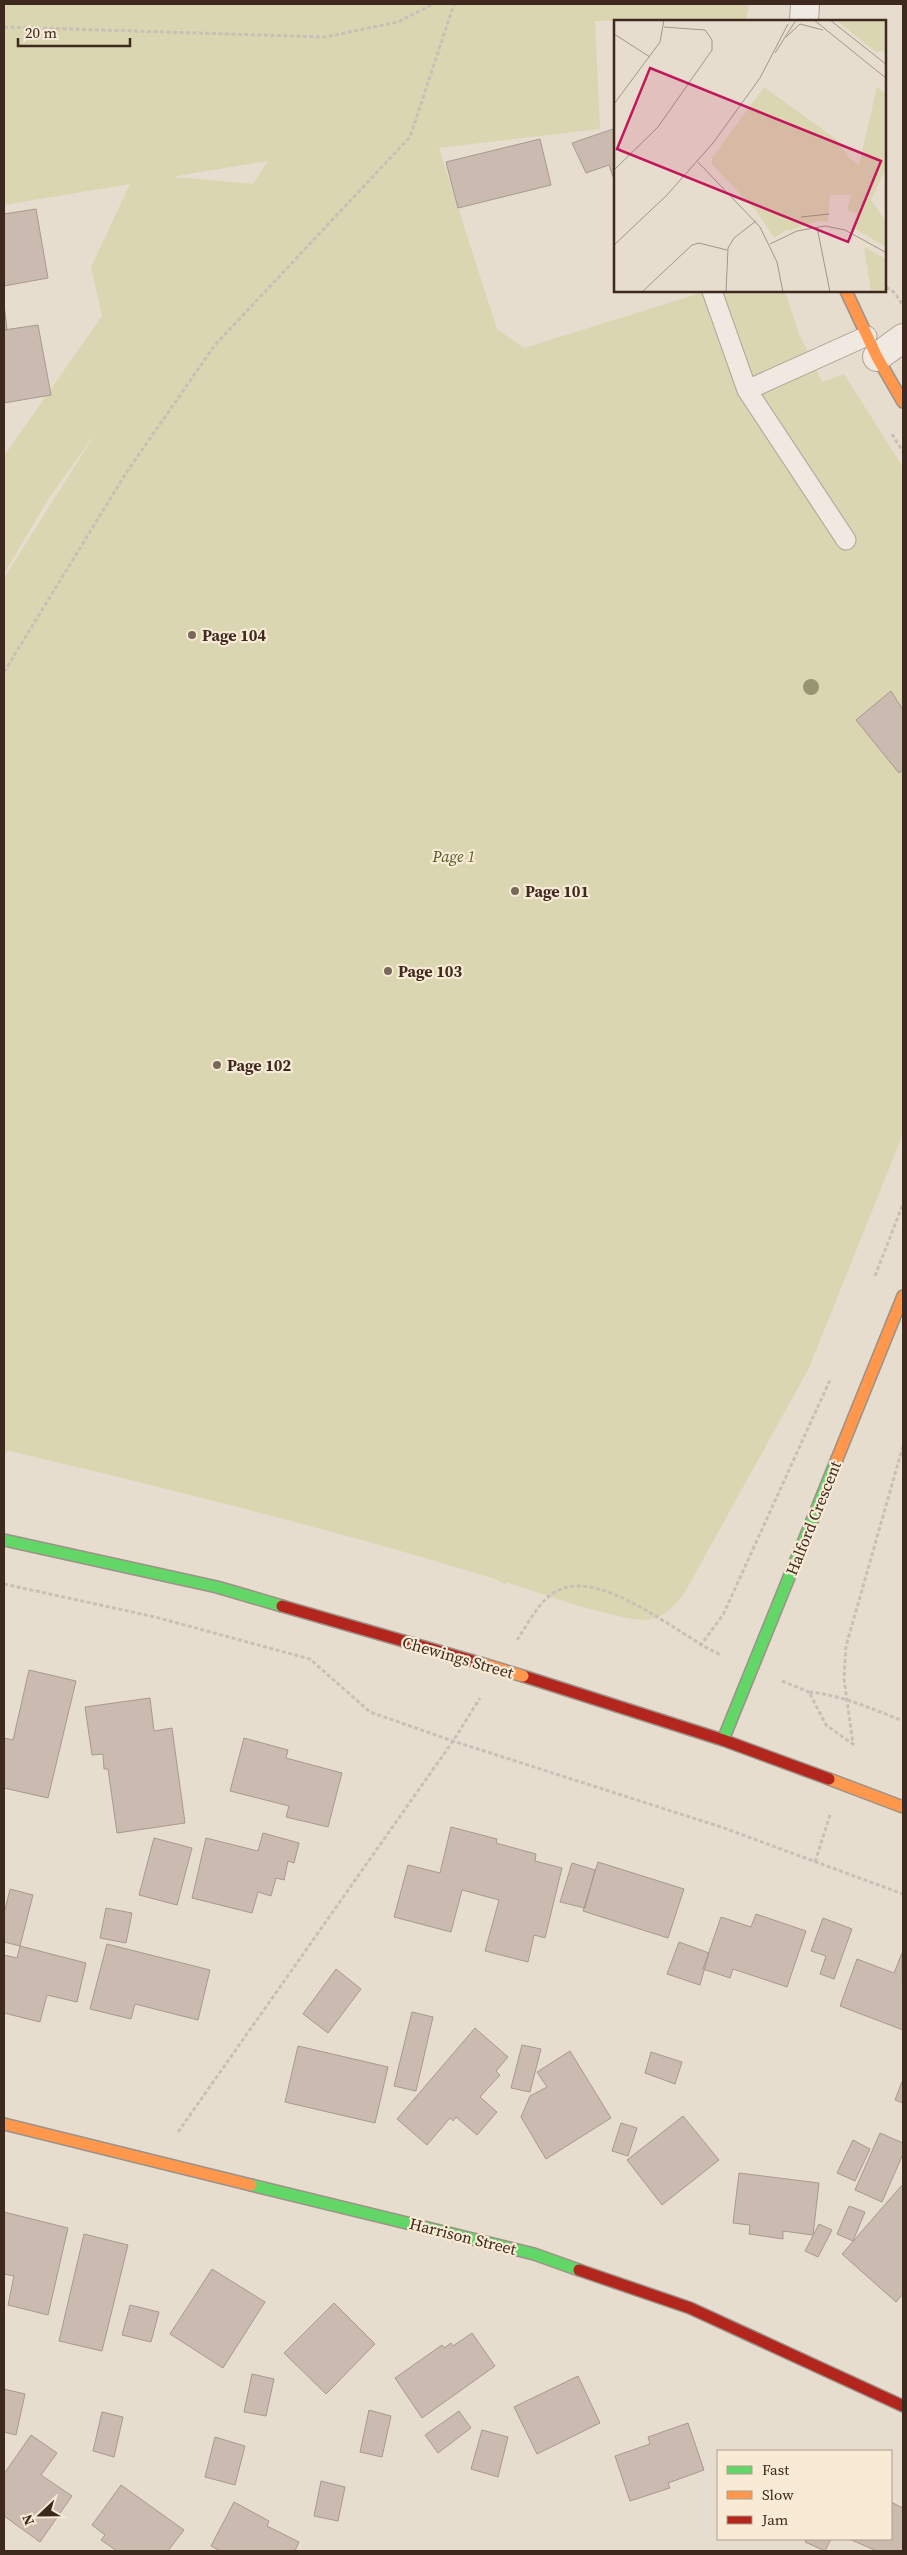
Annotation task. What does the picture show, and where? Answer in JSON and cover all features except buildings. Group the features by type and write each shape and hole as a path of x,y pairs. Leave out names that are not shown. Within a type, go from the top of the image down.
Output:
{"street":[{"path":"804,20 805,4"},
{"path":"846,292 872,347 903,402"},
{"path":"872,347 903,338"},
{"name":"Halford Crescent","path":"723,1740 903,1296"},
{"name":"Chewings Street","path":"4,1540 217,1587 480,1663 723,1740 903,1807"},
{"name":"Harrison Street","path":"4,2124 534,2254 690,2308 903,2406"}],"lane":[{"path":"712,292 747,390 846,540"},
{"path":"747,390 872,347"}],"path":[{"path":"4,27 326,37 398,22 433,4"},
{"path":"4,672 126,472 215,345 410,137 454,4"},
{"path":"887,288 895,293 903,306"},
{"path":"873,1281 903,1204"},
{"path":"515,1643 536,1610 555,1592 574,1586 594,1587 634,1603 700,1646 723,1615 834,1371"},
{"path":"903,1446 846,1646 844,1679 846,1698 853,1744 826,1725 808,1692 846,1698 903,1721"},
{"path":"4,1584 155,1617 310,1659 370,1712 453,1742 721,1827 903,1894"},
{"path":"157,2161 453,1742 484,1692"}],"green space":[{"name":"Page 1","path":"4,4 749,4 746,20 595,21 600,129 439,148 497,329 524,348 704,292 785,292 799,334 822,382 844,374 903,467 903,1134 809,1368 684,1594 666,1613 656,1618 640,1620 603,1612 506,1582 506,1585 495,1579 435,1561 314,1527 10,1451 4,1453 4,578 97,431 47,501 4,574 4,456 102,316 91,267 130,184 4,205","holes":["268,161 253,184 176,176"]}],"traffic: fast":[{"path":"723,1740 837,1459"},
{"path":"4,1540 217,1587 282,1606"},
{"path":"251,2185 534,2254 579,2270"}],"traffic: slow":[{"path":"846,292 877,357 903,402"},
{"path":"837,1459 903,1296"},
{"path":"480,1663 523,1676"},
{"path":"829,1779 903,1807"},
{"path":"4,2124 251,2185"}],"traffic: jam":[{"path":"282,1606 480,1663"},
{"path":"523,1676 723,1740 829,1779"},
{"path":"579,2270 690,2308 903,2406"}],"place":[{"name":"Page 104","path":"192,635"},
{"name":"Page 101","path":"515,891"},
{"name":"Page 103","path":"388,971"},
{"name":"Page 102","path":"217,1065"}]}
